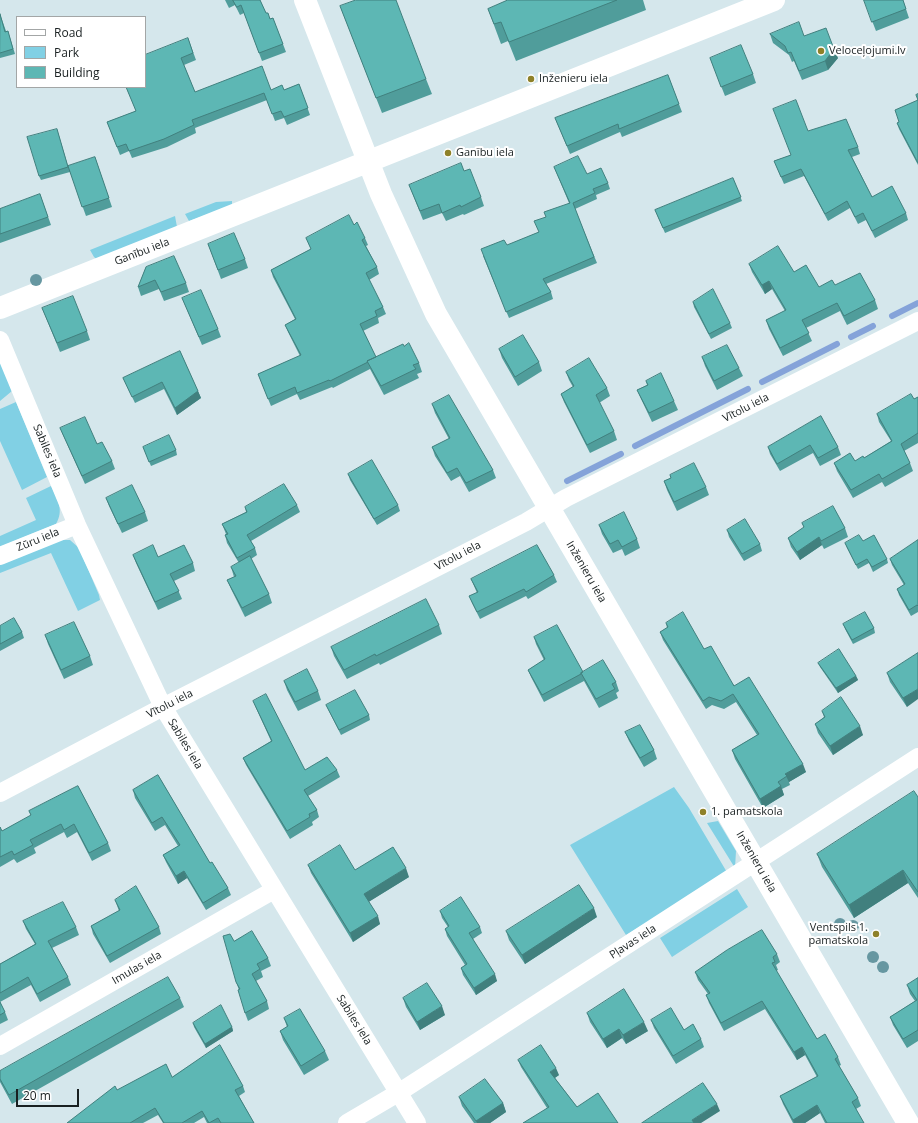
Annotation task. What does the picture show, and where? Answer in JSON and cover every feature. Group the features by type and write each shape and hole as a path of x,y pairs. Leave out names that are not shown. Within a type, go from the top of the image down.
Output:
{"street":[{"name":"Inženieru iela","path":"305,0 381,194 436,314 908,1123"},
{"name":"Ganību iela","path":"0,308 774,0"},
{"name":"Vītolu iela","path":"0,793 566,498 918,321"},
{"name":"Sabiles iela","path":"0,340 77,525 163,707 417,1123"},
{"name":"Zūru iela","path":"0,556 77,525"},
{"name":"Pļavas iela","path":"347,1123 398,1093 918,757"},
{"name":"Imulas iela","path":"0,1046 274,890"}],"green space":[{"path":"232,201 232,206 189,221 185,214 216,202"},
{"path":"175,216 177,227 99,261 94,257 90,250"},
{"path":"0,360 12,391 0,401"},
{"path":"16,402 47,477 22,490 0,441 0,409"},
{"path":"51,486 58,500 60,510 56,524 0,547 0,536 36,520 26,498"},
{"path":"59,540 70,540 79,548 99,595 100,600 78,611 51,553 0,573 0,565"},
{"path":"674,787 689,808 728,874 626,935 570,845"},
{"path":"718,821 736,851 735,868 707,823"},
{"path":"737,889 748,907 672,957 660,938"}],"building":[{"path":"233,0 260,0 270,19 273,18 283,44 259,53 241,5 237,7"},
{"path":"356,0 396,0 426,79 376,98 340,6"},
{"path":"508,0 617,0 509,42 501,22 494,24 488,9"},
{"path":"864,0 903,0 906,9 872,22"},
{"path":"0,14 5,32 8,31 13,49 0,53"},
{"path":"799,22 804,36 826,28 834,49 825,61 799,71 791,52 788,53 785,46 770,34"},
{"path":"188,38 193,53 181,58 195,92 262,66 271,90 282,85 284,90 299,84 308,108 284,117 281,111 272,114 264,93 192,120 194,125 164,139 129,151 126,144 117,147 107,122 136,111 126,88 146,88 146,55"},
{"path":"741,45 753,74 721,87 710,58"},
{"path":"668,75 679,104 619,129 618,124 567,146 555,118"},
{"path":"796,100 808,131 846,119 858,147 848,150 872,197 892,186 906,213 872,231 863,213 855,217 847,201 825,214 801,169 781,177 774,161 791,155 773,109"},
{"path":"918,100 918,163 897,123 899,122 895,110"},
{"path":"57,129 68,167 39,176 27,137"},
{"path":"578,156 587,174 601,168 608,183 593,189 595,193 573,203 594,257 543,279 551,292 506,312 481,249 504,240 507,245 539,232 534,221 546,217 544,212 570,203 554,167"},
{"path":"95,157 109,198 82,207 68,166"},
{"path":"461,163 464,171 470,169 481,197 461,207 460,205 442,213 439,204 420,211 409,185"},
{"path":"733,178 741,197 663,228 655,210"},
{"path":"40,194 48,217 0,234 0,209"},
{"path":"349,215 354,225 357,222 365,238 362,240 377,267 366,273 383,307 375,311 377,316 360,324 376,357 330,381 329,380 297,393 295,387 268,399 258,374 301,355 285,325 296,319 271,270 311,249 306,238"},
{"path":"234,233 245,259 218,270 208,244"},
{"path":"778,246 794,272 806,265 819,287 832,280 835,285 860,273 875,300 844,316 837,303 802,320 809,333 780,348 766,320 786,310 769,281 762,285 749,264"},
{"path":"174,256 186,283 161,292 155,280 138,287 146,267"},
{"path":"713,289 730,323 709,334 693,302"},
{"path":"201,290 218,329 199,337 182,298"},
{"path":"73,296 87,331 57,343 42,308"},
{"path":"523,335 539,362 515,377 499,349"},
{"path":"409,343 419,363 413,365 416,369 381,386 367,361 403,344 404,346"},
{"path":"727,345 739,368 714,381 702,357"},
{"path":"180,351 198,391 175,408 162,382 132,397 123,378"},
{"path":"589,358 607,388 596,395 614,431 587,445 561,394 574,386 566,372"},
{"path":"661,373 674,401 649,413 637,390 648,385 646,381"},
{"path":"911,394 914,399 918,397 918,433 901,444 910,463 882,479 879,474 851,490 834,463 850,453 855,461 863,456 864,458 892,441 877,414"},
{"path":"449,395 493,470 466,483 457,468 447,473 432,447 450,438 432,404"},
{"path":"821,416 838,447 818,458 810,445 777,464 768,447"},
{"path":"85,417 97,444 102,442 112,461 82,476 60,428"},
{"path":"169,435 176,450 149,462 143,447"},
{"path":"372,460 398,505 374,519 348,474"},
{"path":"694,463 706,487 674,502 664,481 671,478 670,475"},
{"path":"284,484 297,505 247,535 255,548 237,558 225,535 228,534 222,524 247,512 245,507"},
{"path":"132,485 145,512 118,524 106,498"},
{"path":"833,506 845,528 821,541 819,537 797,552 788,538 804,527 802,523"},
{"path":"624,512 637,539 622,547 618,540 610,544 599,525"},
{"path":"745,519 760,544 742,554 727,530"},
{"path":"859,535 863,541 874,535 887,559 872,567 867,559 856,565 845,543"},
{"path":"918,540 918,606 917,605 909,610 897,589 905,584 890,559"},
{"path":"153,545 158,557 184,545 193,563 170,574 179,591 155,602 133,555"},
{"path":"537,545 554,575 526,592 524,589 477,612 469,596 478,592 471,579"},
{"path":"250,556 269,594 242,608 227,580 236,576 231,567"},
{"path":"426,599 439,625 344,670 331,647"},
{"path":"683,612 704,649 711,646 734,686 749,677 803,764 785,774 787,776 778,782 781,786 760,799 732,750 759,734 733,694 721,701 709,697 703,701 660,632 668,627 666,623"},
{"path":"865,612 874,628 852,640 843,624"},
{"path":"14,618 22,632 0,644 0,626"},
{"path":"74,622 90,656 61,670 45,635"},
{"path":"557,625 583,672 542,695 528,670 545,659 534,637"},
{"path":"839,649 856,676 836,688 818,663"},
{"path":"918,653 918,689 903,698 887,673"},
{"path":"603,660 616,682 612,684 615,689 596,699 581,673"},
{"path":"307,669 318,691 295,702 284,681"},
{"path":"355,690 369,715 339,730 326,705"},
{"path":"266,694 305,770 327,757 337,770 304,790 317,810 309,814 310,817 287,831 243,758 272,741 253,701"},
{"path":"841,697 860,726 830,746 815,724 825,717 822,711"},
{"path":"640,725 654,750 640,758 625,732"},
{"path":"158,775 210,863 212,862 228,888 203,903 184,871 176,876 163,855 180,845 162,817 152,823 133,790"},
{"path":"78,786 108,843 89,853 74,824 64,830 61,824 30,840 33,845 14,855 12,851 0,857 0,827 2,831 31,815 29,811"},
{"path":"914,791 918,797 918,892 903,870 849,905 817,854"},
{"path":"340,845 355,870 393,847 406,868 364,894 378,916 350,933 308,865"},
{"path":"579,885 594,908 522,955 506,931"},
{"path":"136,886 159,927 107,956 91,926 120,910 115,900"},
{"path":"461,897 480,927 469,933 495,974 474,988 461,968 467,964 445,929 449,926 440,911"},
{"path":"63,902 76,927 48,941 68,977 37,994 28,977 0,993 0,964 36,944 23,921"},
{"path":"762,930 777,954 773,957 775,962 772,963 817,1039 825,1034 838,1057 835,1059 858,1098 852,1102 864,1123 827,1123 817,1105 793,1120 780,1096 818,1076 802,1047 794,1052 762,1001 721,1023 706,995 710,993 695,972 727,950"},
{"path":"252,931 268,958 257,964 260,969 252,974 267,1001 245,1013 238,990 240,989 236,982 223,936 230,934 234,941"},
{"path":"168,977 180,998 9,1095 0,1079 0,1071"},
{"path":"918,978 918,1030 903,1039 890,1017 917,1000 907,985"},
{"path":"427,983 442,1006 417,1022 403,998"},
{"path":"624,989 644,1022 623,1035 619,1029 603,1039 587,1013"},
{"path":"0,1002 5,1012 0,1015"},
{"path":"221,1005 232,1027 205,1044 193,1023"},
{"path":"671,1008 684,1030 693,1024 701,1039 673,1056 651,1020"},
{"path":"300,1009 325,1051 301,1066 280,1031 288,1026 284,1018"},
{"path":"220,1045 243,1086 235,1090 254,1123 221,1123 218,1118 209,1123 202,1111 182,1123 164,1123 155,1108 130,1123 67,1123 115,1086 117,1090 166,1064 172,1077"},
{"path":"541,1045 556,1068 550,1072 577,1107 598,1093 618,1123 523,1123 549,1107 518,1060"},
{"path":"485,1079 503,1103 476,1121 459,1097"},
{"path":"703,1083 717,1104 692,1120 694,1123 642,1123"}],"waterway":[{"path":"892,316 918,303"},
{"path":"851,337 873,326"},
{"path":"762,382 837,344"},
{"path":"635,446 748,389"},
{"path":"567,481 621,454"}],"place":[{"name":"Veloceļojumi.lv","path":"821,51"},
{"name":"Inženieru iela","path":"531,79"},
{"name":"Ganību iela","path":"448,153"},
{"name":"1. pamatskola","path":"703,812"},
{"name":"Ventspils 1. pamatskola","path":"876,934"}]}
